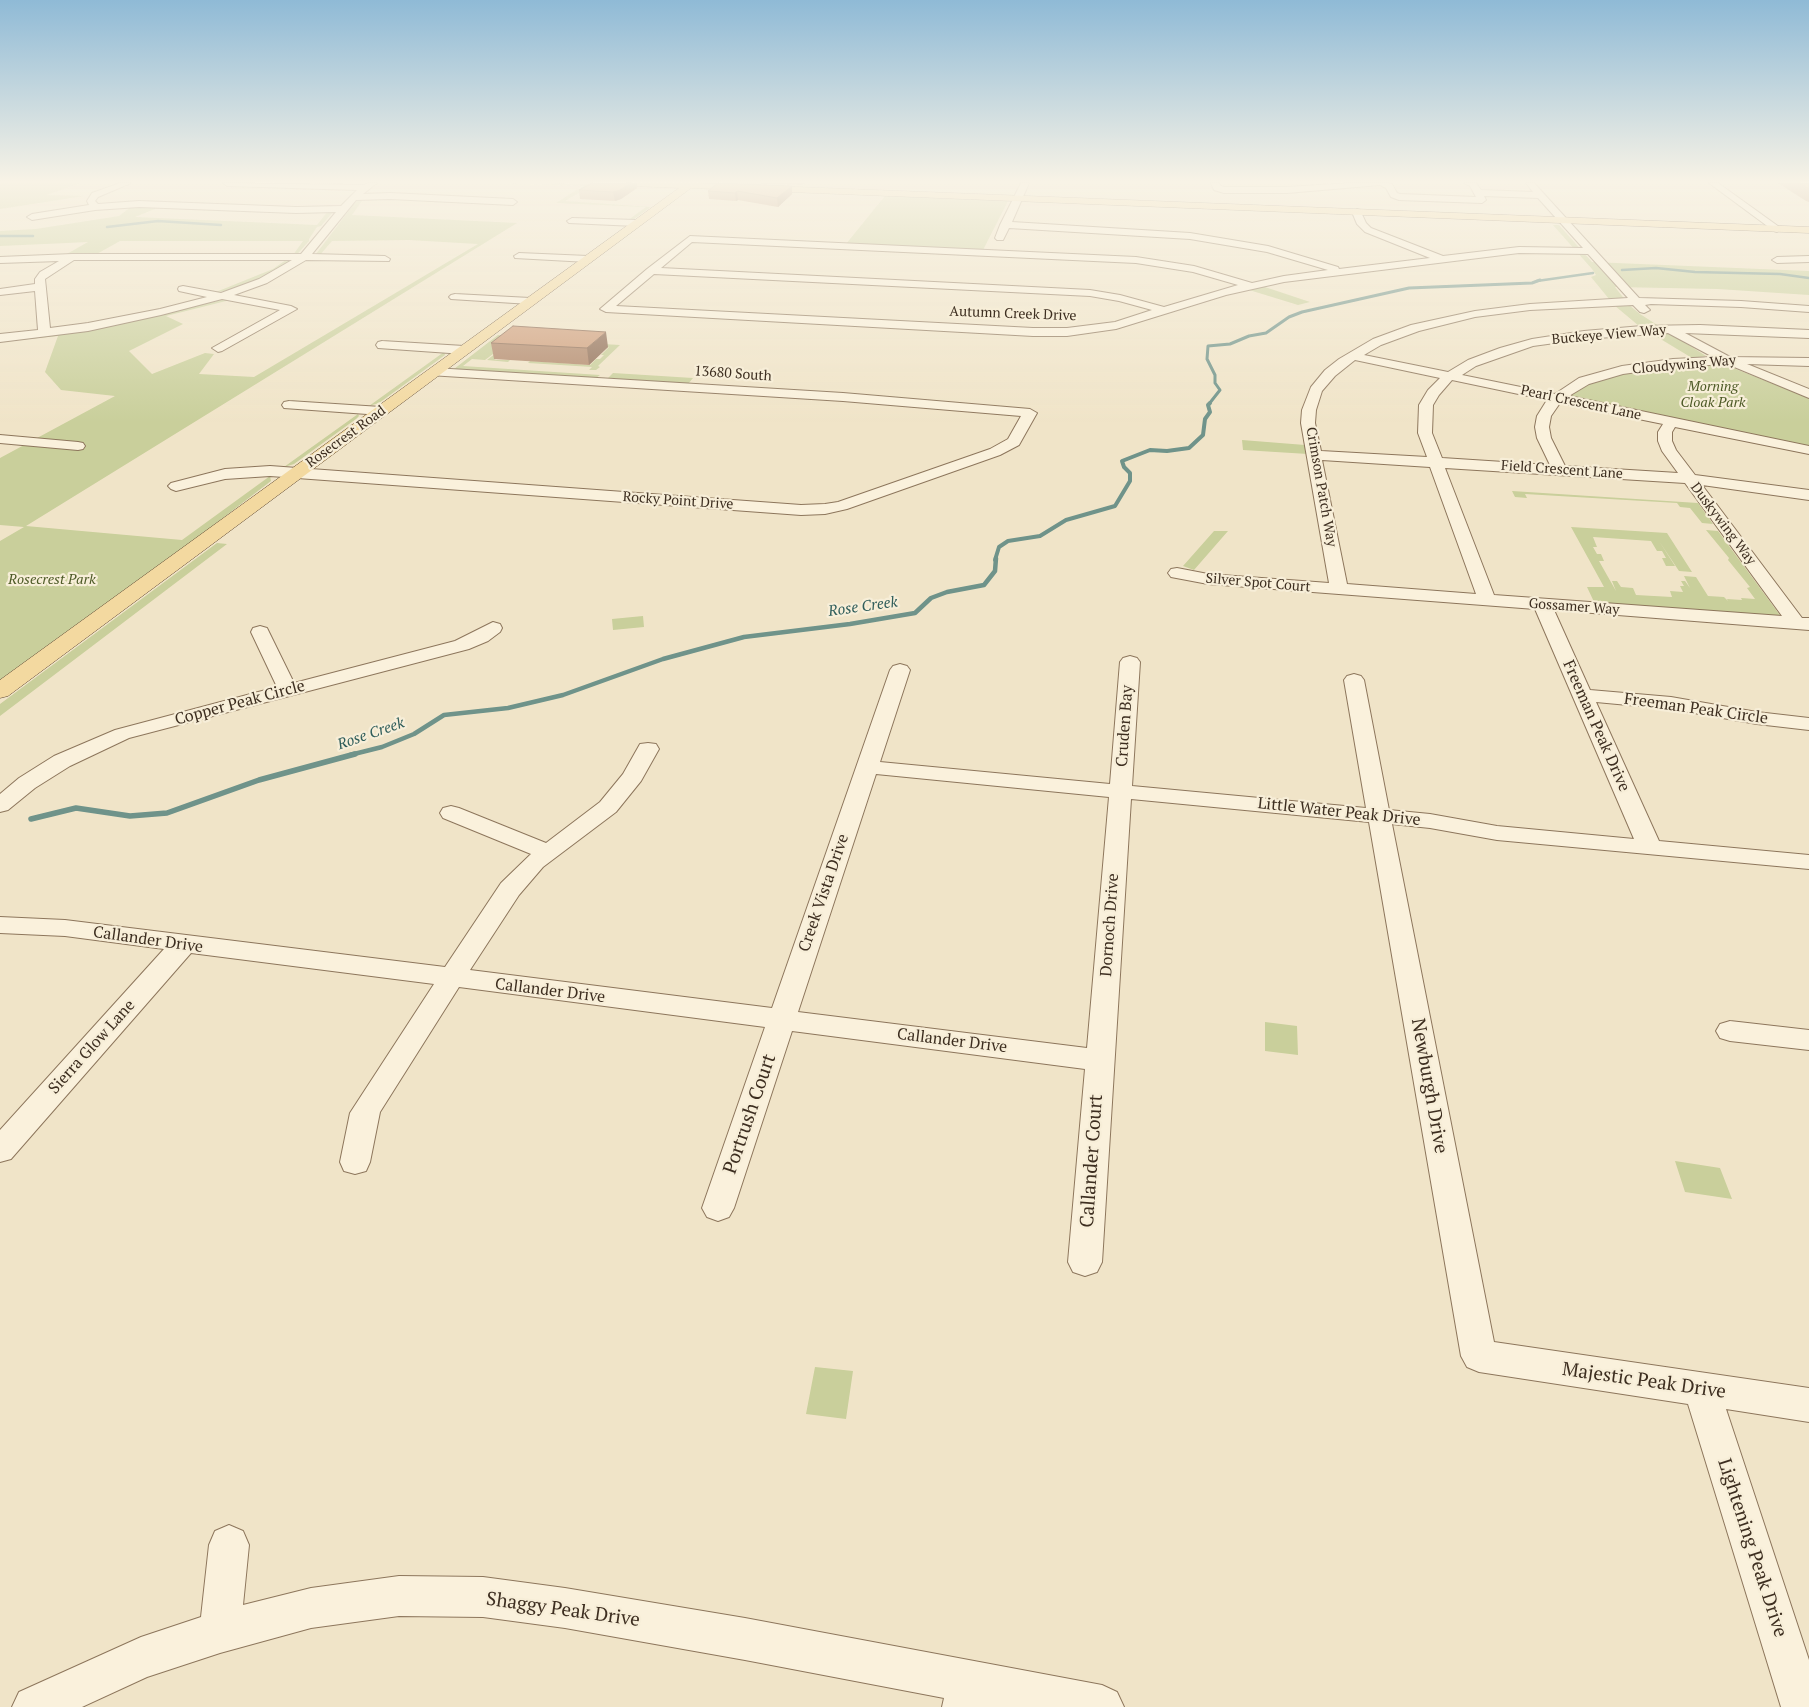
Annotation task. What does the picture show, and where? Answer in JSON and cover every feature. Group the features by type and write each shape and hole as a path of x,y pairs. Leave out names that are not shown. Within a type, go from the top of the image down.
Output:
{"main road":[{"name":"Rosecrest Road","path":"0,691 583,263"}],"street":[{"path":"44,333 40,280 44,274 62,263"},
{"path":"0,338 44,333 161,312 222,296 279,273 295,263"},
{"path":"651,271 661,263"},
{"path":"1156,263 1200,271 1248,285"},
{"path":"1313,263 1340,272"},
{"name":"Autumn Creek Drive","path":"651,271 606,309 1054,332 1107,327 1248,285 1414,263"},
{"path":"1602,263 1637,302 1655,319 1670,329 1727,360 1809,394"},
{"path":"651,271 980,283 1101,294 1164,310"},
{"path":"0,292 40,287"},
{"path":"184,289 291,309 218,348"},
{"path":"455,297 530,301"},
{"name":"Crimson Patch Way","path":"1339,589 1308,423 1313,397 1330,373 1353,356 1377,342 1402,332 1458,318 1551,305 1637,302 1726,303 1809,309"},
{"name":"Buckeye View Way","path":"1487,600 1425,432 1425,412 1433,393 1451,376 1482,359 1532,343 1603,333 1670,329 1740,330 1809,334"},
{"path":"382,345 464,350"},
{"name":"Pearl Crescent Lane","path":"1353,356 1809,450"},
{"name":"Cloudywing Way","path":"1560,470 1546,444 1542,427 1546,411 1557,398 1584,381 1622,370 1672,363 1727,360 1809,362"},
{"name":"13680 South","path":"434,372 843,397 1030,413"},
{"path":"289,405 381,411"},
{"name":"Rocky Point Drive","path":"176,486 235,472 261,470 801,510 825,509 841,506 995,452 1014,442 1030,413"},
{"name":"Duskywing Way","path":"1672,422 1665,432 1666,446 1803,624"},
{"path":"0,439 78,446"},
{"name":"Field Crescent Lane","path":"1314,455 1689,478 1809,495"},
{"name":"Silver Spot Court","path":"1177,573 1208,579 1339,589"},
{"name":"Gossamer Way","path":"1339,589 1803,624"},
{"name":"Freeman Peak Drive","path":"1542,604 1650,848"},
{"name":"Copper Peak Circle","path":"0,805 44,771 102,742 142,728 462,645 481,637 492,628"},
{"path":"260,632 288,690"},
{"name":"Cruden Bay","path":"1120,790 1130,662"},
{"name":"Creek Vista Drive","path":"782,1020 900,670"},
{"path":"1354,680 1379,816"},
{"name":"Freeman Peak Circle","path":"1582,695 1670,703 1764,719 1809,724"},
{"path":"355,1162 364,1119 370,1104 450,978 510,889 548,852 608,806 629,782 648,749"},
{"name":"Little Water Peak Drive","path":"867,767 1430,821 1497,833 1809,862"},
{"name":"Dornoch Drive","path":"1100,1060 1120,790"},
{"path":"451,813 548,852"},
{"name":"Newburgh Drive","path":"1379,816 1479,1356"},
{"name":"Callander Drive","path":"0,925 65,928 1100,1060"},
{"name":"Sierra Glow Lane","path":"0,1150 184,944"},
{"name":"Portrush Court","path":"718,1208 782,1020"},
{"path":"1730,1032 1809,1040"},
{"name":"Callander Court","path":"1085,1262 1100,1060"},
{"name":"Majestic Peak Drive","path":"1479,1356 1809,1405"},
{"name":"Lightening Peak Drive","path":"1701,1389 1803,1707"},
{"path":"220,1632 229,1545"},
{"name":"Shaggy Peak Drive","path":"34,1707 141,1658 220,1632 311,1608 399,1596 483,1597 566,1608 966,1694 1102,1707"}],"green space":[{"path":"282,263 288,263 262,278 226,291 216,292 273,269"},
{"name":"Rosecrest Park","path":"447,263 453,263 26,526 182,540 270,476 271,481 193,541 0,680 0,541 24,527 0,525 0,458 115,396 61,390 45,372 58,336 0,342 0,340 94,328 149,318 221,300 230,300 166,316 183,324 129,351 152,374 205,353 214,354 199,374 254,377"},
{"path":"1586,263 1809,271 1809,295 1718,289 1615,287 1629,305 1640,314 1706,356 1692,358 1639,326 1614,305 1591,277 1596,275"},
{"path":"1262,286 1310,302 1298,305 1246,289"},
{"path":"498,335 528,336 513,339 485,360 472,359 463,366 600,375 596,378 454,369"},
{"path":"514,339 620,345 596,370 589,370 592,367 528,363 530,361 590,365 596,359 600,359 604,355 601,355 609,347 515,342 494,359 510,360 508,362 487,360"},
{"path":"444,352 445,355 379,403 369,406"},
{"name":"Morning Cloak Park","path":"1723,364 1809,398 1809,447 1570,396 1586,385 1616,375 1660,367"},
{"path":"613,373 693,378 688,384 608,378"},
{"path":"358,414 359,416 356,419 294,464 284,467"},
{"path":"1242,440 1305,445 1308,454 1243,450"},
{"path":"1512,491 1698,503 1713,524 1702,523 1690,508 1680,507 1677,503 1525,494 1527,498 1515,497"},
{"path":"1571,527 1667,533 1692,572 1679,571 1659,541 1675,566 1666,566 1662,558 1666,558 1662,551 1657,551 1651,541 1593,537 1597,547 1593,547 1597,554 1601,554 1604,561 1599,561 1616,591 1612,581 1617,581 1621,587 1633,588 1636,595 1672,597 1670,591 1683,592 1680,586 1684,586 1681,581 1685,581 1690,588 1684,576 1696,577 1708,596 1724,597 1728,601 1727,599 1755,599 1747,588 1750,587 1706,530 1718,531 1782,618 1595,604 1587,587 1604,587"},
{"path":"1214,531 1228,531 1194,570 1183,566"},
{"path":"217,543 227,544 0,716 0,704"},
{"path":"643,616 644,627 613,630 612,619"},
{"path":"1265,1022 1297,1026 1298,1055 1265,1051"},
{"path":"1675,1161 1720,1168 1732,1199 1685,1192"},
{"path":"815,1367 853,1371 846,1419 806,1414"}],"building":[{"path":"513,326 606,332 587,348 491,343"}],"waterway":[{"name":"Rose Creek","path":"1622,270 1656,268 1695,272 1780,274 1809,278"},
{"name":"Rose Creek","path":"1538,281 1593,273"},
{"name":"Rose Creek","path":"1209,404 1220,390 1215,383 1215,375 1207,359 1208,346 1230,344 1249,336 1266,333 1289,317 1302,312 1409,288 1532,283 1538,281"},
{"name":"Rose Creek","path":"995,560 999,547 1008,541 1040,536 1066,520 1115,506 1130,481 1130,473 1124,467 1122,461 1150,450 1167,451 1189,448 1203,435 1205,419 1210,412 1209,404"},
{"name":"Rose Creek","path":"350,755 382,747 414,734 444,715 508,708 563,695 663,659 744,637 850,624 915,613 931,598 947,592 984,585 995,571 996,558"},
{"name":"Rose Creek","path":"31,819 76,808 130,816 167,813 259,780 355,754"}]}
